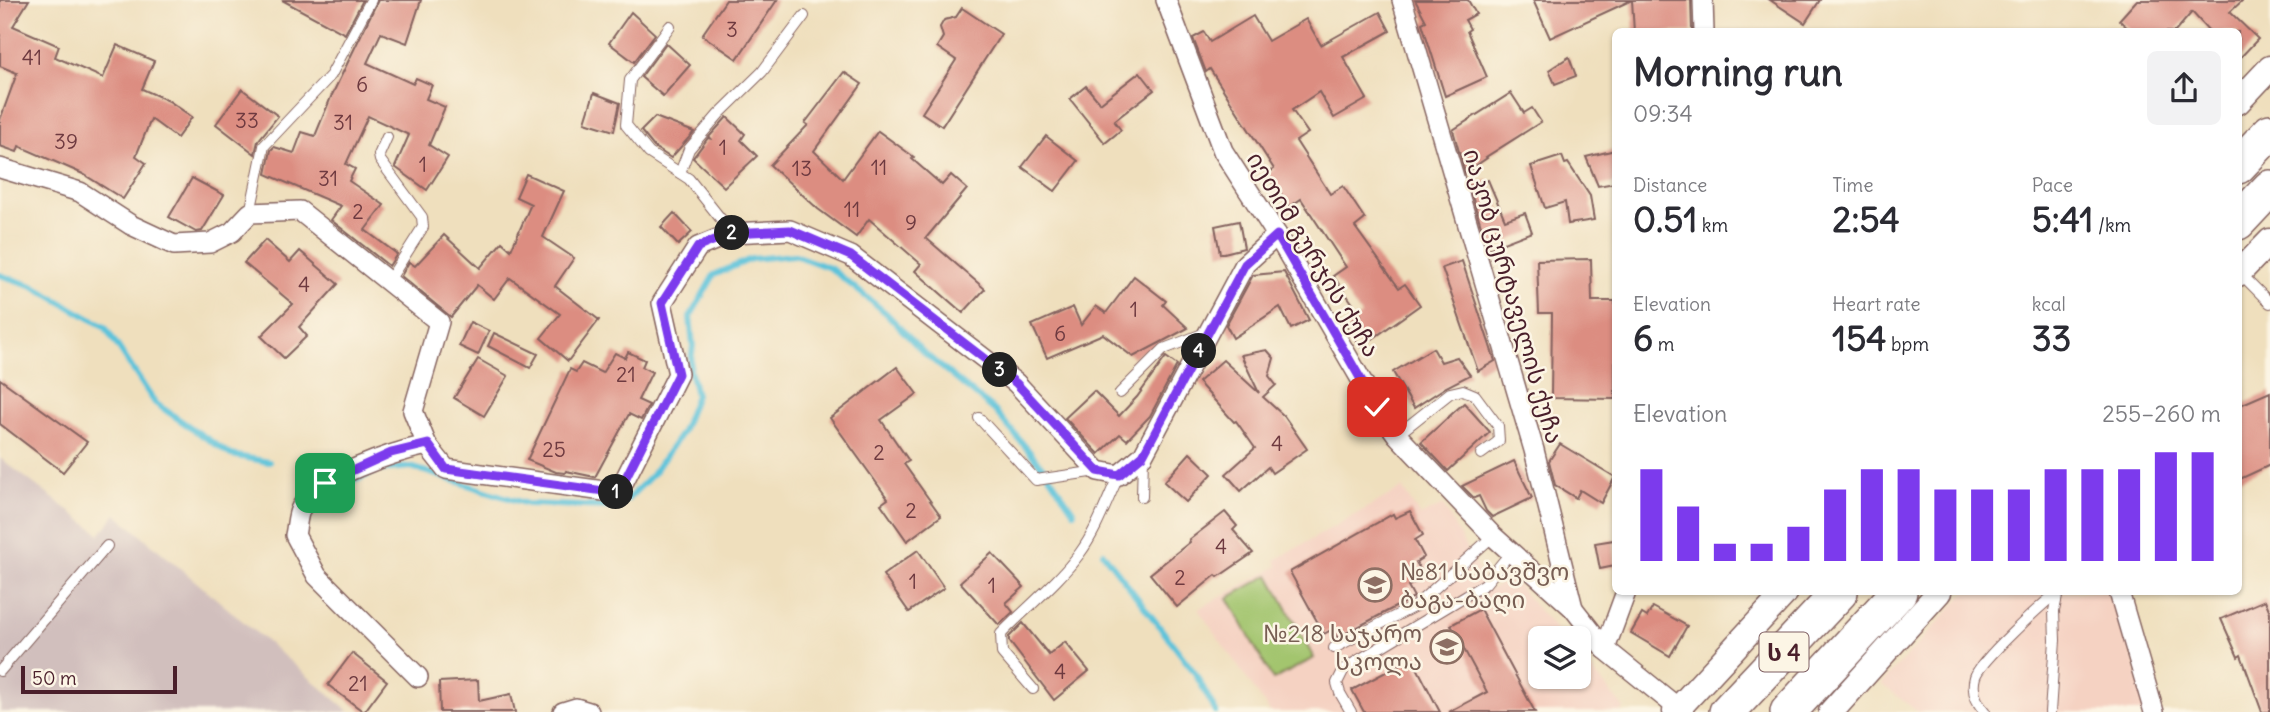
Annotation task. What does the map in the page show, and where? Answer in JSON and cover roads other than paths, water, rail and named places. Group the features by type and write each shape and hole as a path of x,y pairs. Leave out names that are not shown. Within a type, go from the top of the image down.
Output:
{"highway":[{"path":"2242,162 2270,132"},
{"name":"ს 4","path":"1727,712 1837,595"},
{"name":"ს 4","path":"1788,712 1896,595"}],"street":[{"name":"იეთიმ გურჯის ქუჩა","path":"1166,0 1223,151 1277,235 1377,407 1398,435 1493,536 1573,608 1605,649 1676,710"},
{"name":"იაკობ ცურტაველის ქუჩა","path":"1402,0 1534,450 1573,608"},
{"path":"1703,0 1704,28"},
{"path":"2242,98 2270,68"},
{"path":"0,167 80,192 131,225 174,244 210,243 232,232 250,213 300,211 439,322 413,411 428,444 446,469 618,493 678,374 662,303 698,247 732,233 790,230 851,256 1016,383 1098,471 1119,475 1143,455 1245,264 1277,235"},
{"path":"2242,270 2270,241"},
{"path":"418,677 317,576 295,535 301,507 325,483 391,453 428,444"},
{"path":"1605,649 1625,595"},
{"path":"1676,710 1783,595"},
{"path":"1831,712 1936,595"},
{"path":"2120,595 2154,712"},
{"path":"563,712 576,708 589,712"}],"lane":[{"path":"250,213 264,146 331,75 371,0"},
{"path":"680,173 689,149 719,114 762,72 804,16"},
{"path":"670,26 630,80 626,125 649,153 689,179 732,233"},
{"path":"387,137 379,155 380,160 422,217 423,227 388,282"},
{"path":"2242,276 2270,303"},
{"path":"1120,393 1164,349 1209,332"},
{"path":"1398,435 1450,394 1463,390 1475,395 1498,426 1499,441 1481,454"},
{"path":"979,418 1036,480 1098,471"},
{"path":"1142,497 1143,455"},
{"path":"1033,689 1002,653 1001,634 1063,574 1082,551 1119,475"},
{"path":"1334,648 1415,606 1493,536"},
{"path":"0,671 107,546"},
{"path":"1351,712 1337,683 1344,669 1486,584 1511,552"},
{"path":"1985,712 1974,696 1975,675 2031,613 2054,595"},
{"path":"2050,712 2055,640 2054,611 2057,595"}],"waterway":[{"path":"322,502 346,485 378,470 411,467 527,504 610,507 628,499 652,475 682,432 696,395 690,369 693,346 690,317 714,275 751,259 794,255 830,268 886,313 923,352 995,411 1046,471 1074,512"},
{"path":"0,275 33,286 105,327 155,403 231,455 269,462"},
{"path":"1103,553 1195,673 1216,712"}],"place":[{"name":"№81 საბავშვო ბაგა-ბაღი","path":"1375,585"},
{"name":"№218 საჯარო სკოლა","path":"1447,647"}]}
